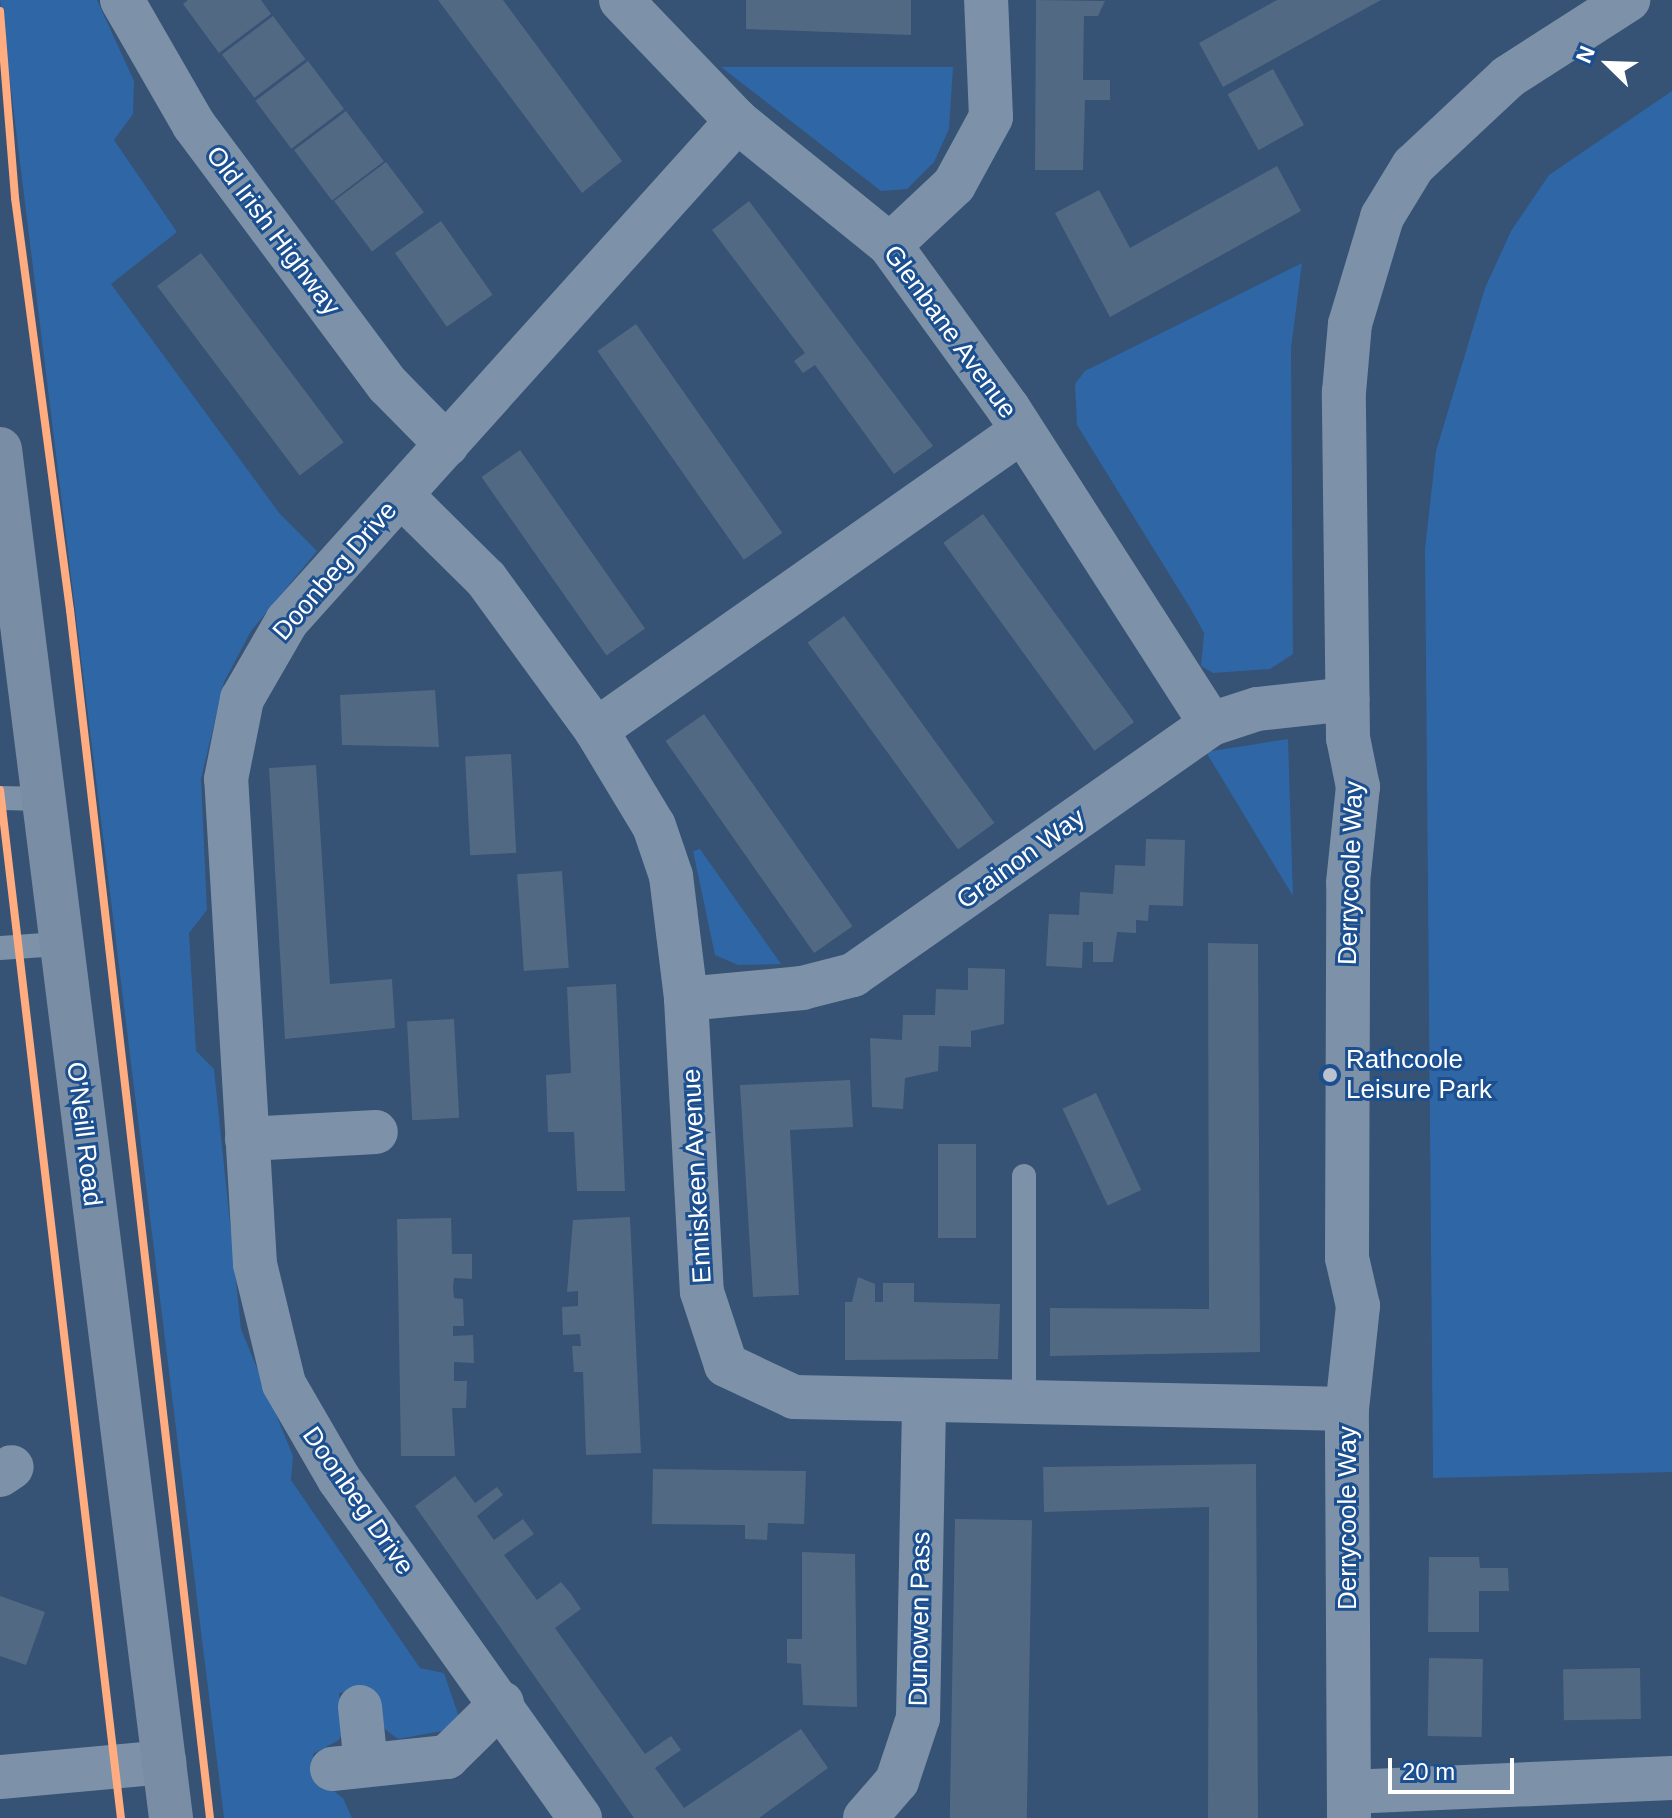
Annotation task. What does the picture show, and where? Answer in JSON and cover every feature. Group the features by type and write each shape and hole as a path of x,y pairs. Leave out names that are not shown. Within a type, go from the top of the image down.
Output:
{"main road":[{"name":"O'Neill Road","path":"0,450 45,799 59,944 171,1818"}],"street":[{"name":"Old Irish Highway","path":"122,0 194,125 388,385 447,445"},
{"name":"Glenbane Avenue","path":"621,0 737,121 890,245 1022,431 1211,724"},
{"path":"890,245 954,185 991,117 986,0"},
{"name":"Derrycoole Way","path":"1349,1805 1347,1409 1358,1306 1347,1227 1348,883 1358,787 1347,699 1344,392 1350,324 1382,217 1413,166 1454,122 1508,77 1628,0"},
{"name":"Doonbeg Drive","path":"580,1818 502,1703 339,1479 284,1384 255,1264 226,779 231,734 259,661 280,631 737,121"},
{"path":"596,730 1022,431"},
{"name":"Enniskeen Avenue","path":"401,495 486,579 596,730 654,826 667,864 686,999 702,1292 726,1365 794,1397 924,1405 1347,1409"},
{"name":"Grainon Way","path":"686,999 802,988 853,975 1211,724 1257,709 1347,699"},
{"path":"247,1139 376,1132"},
{"name":"Dunowen Pass","path":"865,1818 897,1781 918,1718 924,1405"},
{"path":"360,1707 349,1767 447,1757 502,1703"},
{"path":"0,1777 164,1762"},
{"path":"1349,1805 1494,1802 1672,1778"}],"lane":[{"path":"0,798 45,799"},
{"path":"0,949 59,944"},
{"path":"1024,1176 1024,1406"}],"shaded area":[{"path":"0,0 97,0 134,81 133,114 114,140 177,232 111,284 280,514 317,551 251,631 224,682 201,779 207,910 189,933 196,1051 214,1069 241,1329 293,1456 291,1480 420,1668 444,1673 459,1717 447,1730 398,1739 377,1723 371,1688 339,1693 344,1727 339,1740 313,1754 315,1777 343,1798 352,1818 224,1818"},
{"path":"721,67 953,67 949,129 934,162 907,189 881,191"},
{"path":"1672,91 1672,1472 1433,1478 1425,549 1436,451 1485,288 1511,231 1549,175"},
{"path":"1302,263 1291,348 1293,654 1270,669 1213,673 1201,666 1204,633 1192,611 1077,425 1075,384 1085,371"},
{"path":"1288,739 1293,896 1206,752"},
{"path":"700,849 781,964 738,965 715,955 693,851"}],"building":[{"path":"188,0 261,0 271,14 219,53 183,4"},
{"path":"438,0 503,0 622,161 582,193"},
{"path":"746,0 911,0 911,35 746,29"},
{"path":"1036,0 1105,1 1098,16 1084,16 1083,80 1110,80 1110,100 1085,100 1083,170 1035,170"},
{"path":"1277,0 1381,0 1223,87 1199,43"},
{"path":"273,16 305,59 254,98 222,55"},
{"path":"308,61 344,109 291,149 255,101"},
{"path":"1273,69 1304,125 1259,150 1228,94"},
{"path":"346,111 384,161 332,200 294,150"},
{"path":"386,162 424,212 372,251 334,201"},
{"path":"1277,166 1301,211 1110,317 1055,213 1099,190 1130,248"},
{"path":"749,201 933,446 894,474 815,365 803,373 794,361 805,353 712,230"},
{"path":"441,221 493,295 447,327 395,253"},
{"path":"201,253 344,442 300,475 157,286"},
{"path":"636,324 782,533 744,560 597,351"},
{"path":"520,450 645,629 607,656 481,477"},
{"path":"983,514 1134,722 1094,751 943,543"},
{"path":"844,616 994,823 958,850 808,642"},
{"path":"435,690 439,747 342,745 340,695"},
{"path":"704,714 853,926 814,953 665,741"},
{"path":"511,754 516,853 470,855 465,756"},
{"path":"316,765 330,984 392,979 395,1028 285,1039 269,768"},
{"path":"1146,839 1185,840 1183,906 1149,905 1148,921 1136,920 1136,933 1117,932 1113,962 1093,962 1093,942 1083,942 1082,968 1046,966 1049,914 1079,915 1080,892 1113,894 1115,865 1145,866"},
{"path":"562,871 569,968 524,971 517,874"},
{"path":"1208,943 1258,944 1260,1352 1050,1356 1050,1308 1209,1309"},
{"path":"968,968 1005,969 1004,1024 971,1031 971,1047 939,1046 938,1071 905,1078 903,1109 872,1107 870,1038 902,1040 903,1015 935,1015 936,989 968,990"},
{"path":"616,984 625,1191 577,1191 574,1132 548,1132 546,1075 571,1073 567,987"},
{"path":"454,1019 459,1118 412,1120 407,1021"},
{"path":"850,1080 853,1127 790,1130 799,1295 753,1297 740,1085"},
{"path":"1096,1093 1141,1190 1108,1206 1062,1109"},
{"path":"938,1144 976,1144 976,1238 938,1238"},
{"path":"630,1217 641,1453 586,1455 583,1372 574,1372 572,1346 581,1346 580,1334 563,1335 562,1307 578,1306 578,1291 567,1292 573,1220"},
{"path":"451,1218 452,1254 472,1254 472,1279 454,1278 453,1287 454,1298 463,1299 464,1326 453,1326 453,1336 473,1335 474,1363 454,1362 454,1381 467,1381 466,1408 452,1408 455,1456 401,1456 397,1219"},
{"path":"858,1277 875,1284 875,1302 883,1302 883,1283 914,1283 914,1302 1000,1304 998,1359 845,1360 845,1302 852,1302"},
{"path":"1256,1464 1258,1818 1208,1818 1209,1507 1044,1512 1043,1467"},
{"path":"653,1469 806,1471 804,1524 768,1523 767,1540 745,1539 745,1525 652,1524"},
{"path":"455,1476 475,1503 497,1487 503,1495 477,1516 494,1540 523,1519 534,1534 504,1555 537,1600 561,1582 571,1594 581,1609 555,1628 645,1754 671,1736 681,1750 655,1768 684,1808 801,1729 828,1768 759,1818 634,1818 415,1506"},
{"path":"955,1519 1032,1520 1027,1818 950,1818"},
{"path":"802,1552 855,1554 857,1707 803,1705 801,1664 787,1663 787,1639 802,1639"},
{"path":"1429,1557 1479,1557 1480,1568 1508,1568 1509,1591 1479,1591 1479,1632 1428,1632"},
{"path":"0,1596 45,1612 26,1665 0,1656"},
{"path":"1429,1658 1483,1659 1482,1737 1428,1736"},
{"path":"1640,1668 1641,1719 1564,1720 1563,1669"}],"cycle path":[{"path":"0,11 15,198 70,610 210,1818"},
{"path":"0,790 121,1818"}],"place":[{"name":"Rathcoole Leisure Park","path":"1330,1075"}]}
